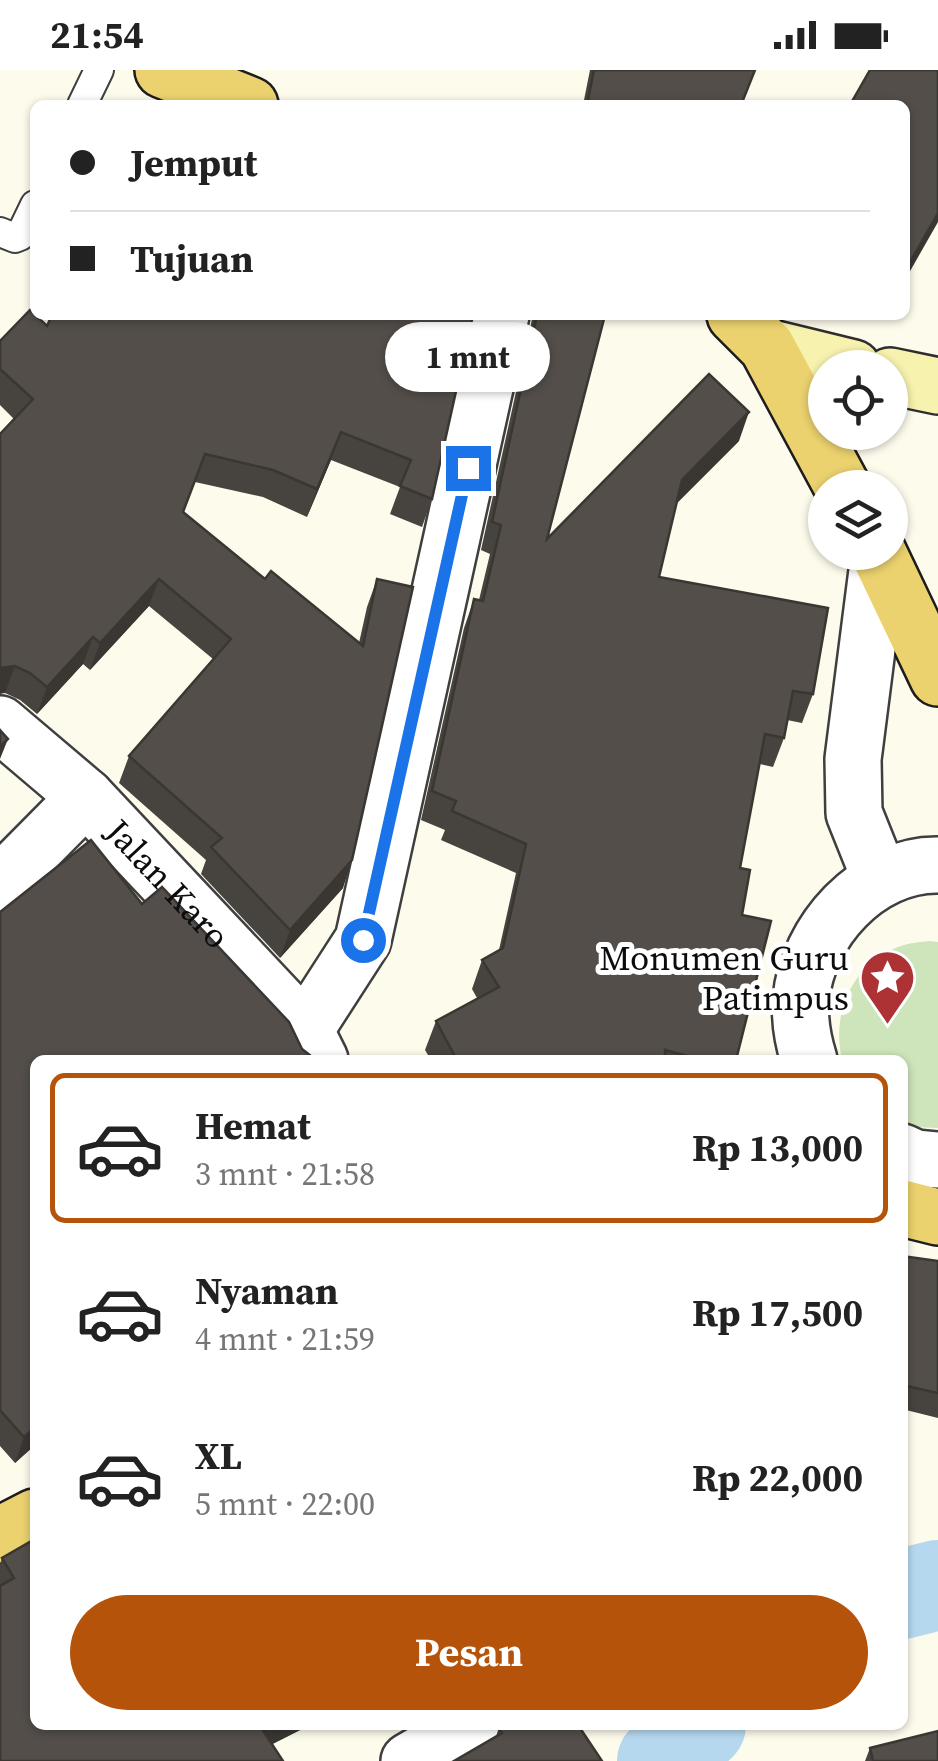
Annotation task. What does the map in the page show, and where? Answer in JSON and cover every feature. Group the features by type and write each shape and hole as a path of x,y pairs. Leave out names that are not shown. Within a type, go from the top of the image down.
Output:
{"main road":[{"path":"162,70 237,100"},
{"path":"751,331 832,470"},
{"path":"886,570 938,678"},
{"path":"908,1210 938,1217"},
{"path":"0,1535 30,1520"}],"street":[{"path":"313,1045 363,940 499,320"},
{"path":"751,331 808,352"},
{"path":"908,380 938,386"},
{"path":"876,570 853,759 854,813 880,878"},
{"name":"Jalan Karo","path":"0,724 86,798 313,1045"},
{"path":"0,884 86,798"},
{"path":"807,1055 802,1038 800,999 809,961 827,927 852,899 880,878 938,865"},
{"path":"908,1153 938,1160"},
{"path":"409,1761 462,1730"}],"lane":[{"path":"84,100 99,70"},
{"path":"0,232 20,236 30,215"}],"green space":[{"name":"Monumen Guru Patimpus","path":"938,942 938,1128 908,1125 908,1055 841,1055 839,1042 843,1008 857,978 882,955 910,944"}],"building":[{"path":"594,70 755,70 743,100 588,100"},
{"path":"870,70 938,70 938,213 910,262 910,100 853,100"},
{"path":"30,310 30,320 41,320 47,326 50,320 472,320 432,499 400,486 411,460 341,432 317,489 273,470 205,454 183,512 265,579 271,571 363,646 377,579 413,587 352,860 290,930 211,847 222,838 129,756 231,639 159,579 100,643 93,637 47,687 15,666 0,668 0,434 33,399 0,369 0,341"},
{"path":"536,320 604,320 547,539 709,374 749,412 682,480 659,577 828,608 813,694 793,691 784,738 765,734 740,868 750,870 742,915 771,921 737,1055 684,1055 665,1050 665,1055 454,1055 436,1021 499,987 482,960 503,948 526,844 452,811 456,801 432,791 474,599 483,601 501,525 492,522"},
{"path":"0,730 8,739 0,747"},
{"path":"91,840 142,904 162,887 289,1022 302,1049 310,1055 30,1055 30,1432 24,1437 0,1410 0,912"},
{"path":"908,1257 938,1261 938,1393 908,1386"},
{"path":"30,1542 30,1730 263,1730 283,1761 0,1761 0,1586 14,1578 2,1558"},
{"path":"500,1730 581,1730 602,1761 454,1761 502,1733"},
{"path":"938,1731 938,1761 873,1761 870,1748"}],"waterway":[{"path":"908,1592 938,1585"},
{"path":"662,1761 696,1730"}],"place":[{"name":"Monumen Guru Patimpus","path":"888,1027"}],"route":[{"path":"363,940 468,468"}]}
